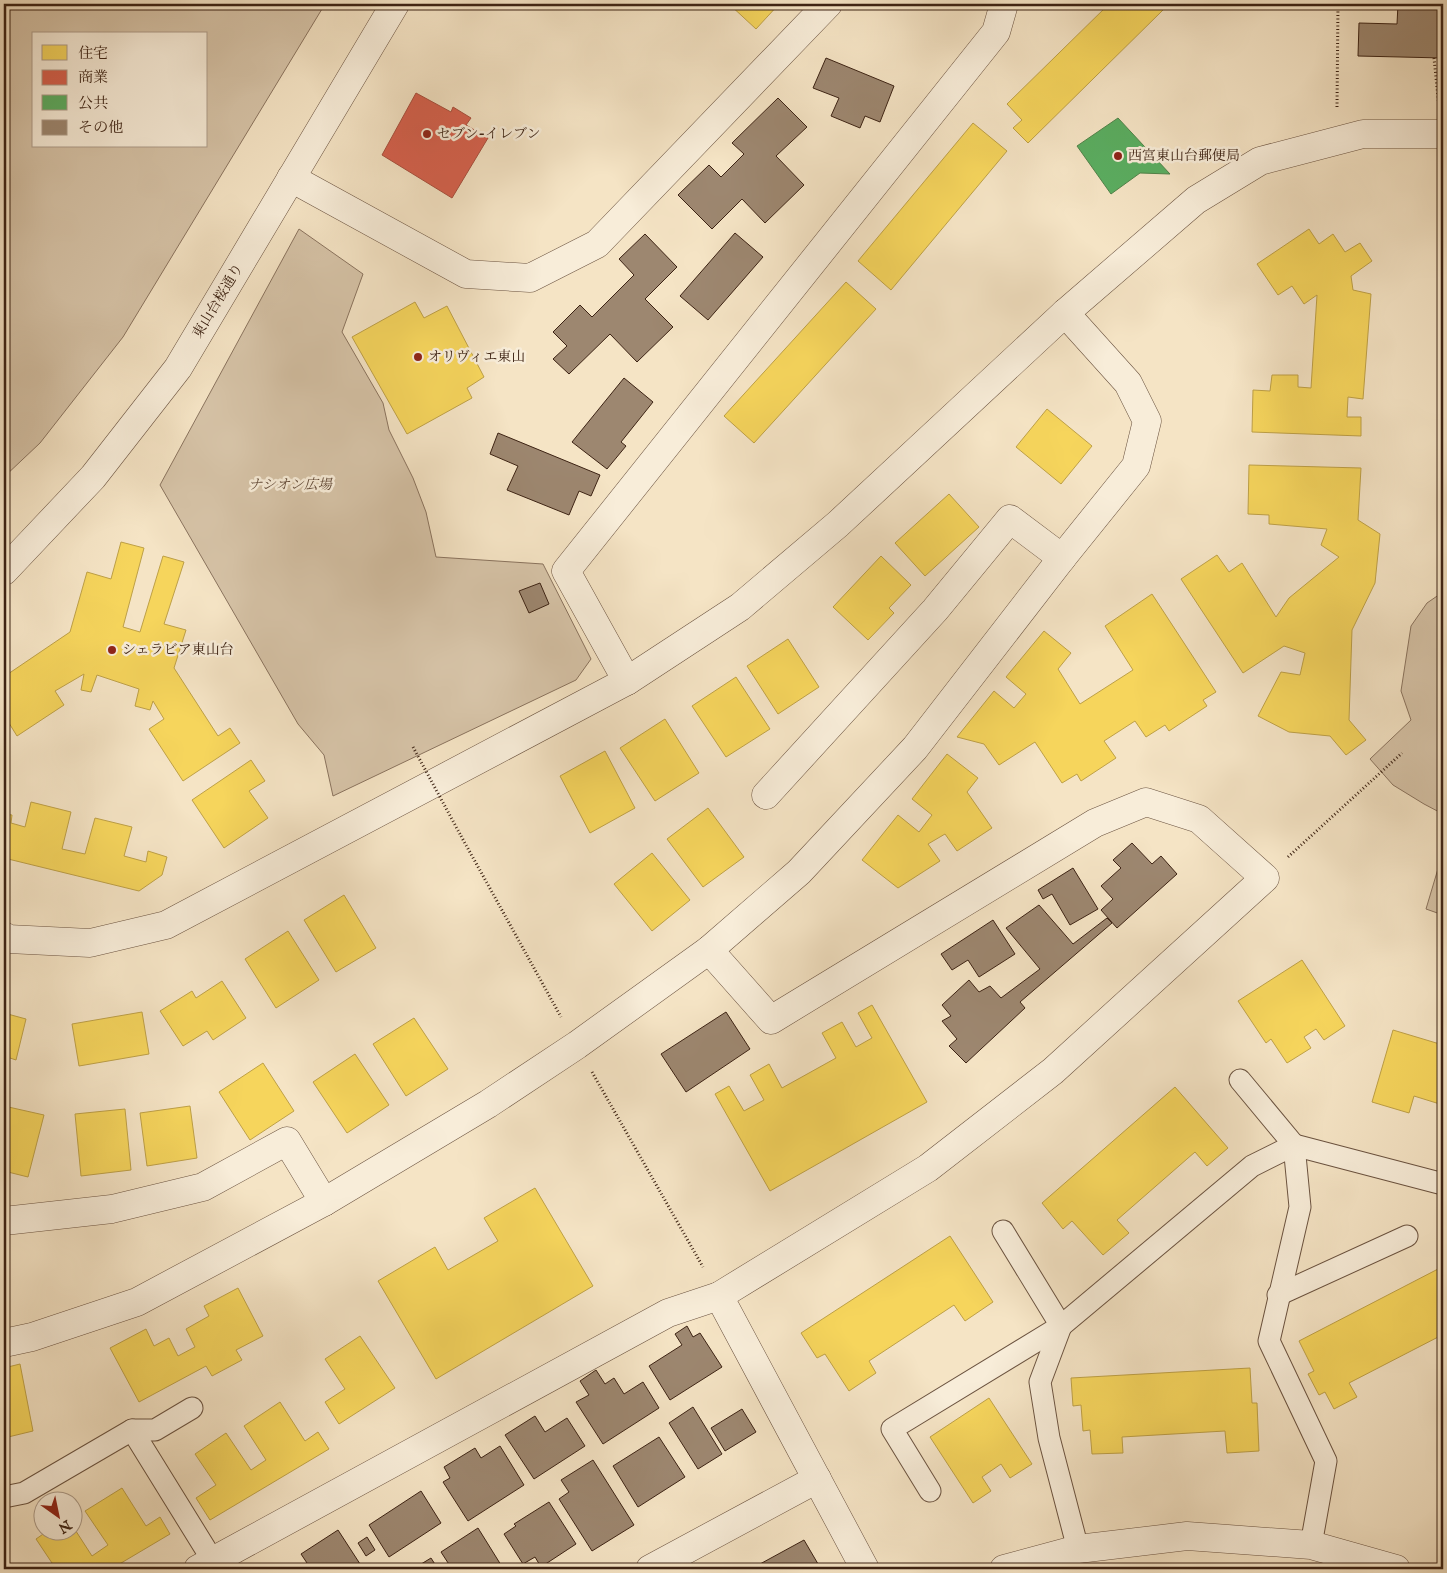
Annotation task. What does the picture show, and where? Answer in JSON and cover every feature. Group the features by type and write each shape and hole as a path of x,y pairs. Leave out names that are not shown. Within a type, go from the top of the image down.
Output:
{"street":[{"name":"東山台桜通り","path":"4,571 93,477 178,368 396,4"},
{"path":"291,178 466,274 530,278 597,244 828,4"},
{"path":"627,681 566,571 996,32 1004,4"},
{"path":"4,936 8,939 90,943 166,925 627,681 740,607 838,524 1065,313 1196,200 1260,161 1363,134 1443,134"},
{"path":"4,1343 32,1336 137,1302 324,1202 488,1104 577,1045 709,950 799,872 916,748 1062,558 1136,466 1147,421 1128,383 1065,313"},
{"path":"766,795 935,610 1010,519 1062,558"},
{"path":"206,1565 668,1313 719,1296 928,1168 1053,1071 1265,878 1199,818 1146,802 1095,823 771,1020 709,950"},
{"path":"4,1221 112,1209 203,1187 288,1141 324,1202"},
{"path":"719,1296 865,1569"},
{"path":"650,1569 817,1479"},
{"path":"1004,1569 1078,1549 1187,1536 1311,1545 1396,1569"}],"lane":[{"path":"1240,1080 1294,1145 1300,1207 1278,1295 1269,1341 1326,1460 1311,1545"},
{"path":"930,1491 892,1429 1061,1326 1252,1166 1294,1145 1443,1184"},
{"path":"1002,1231 1061,1326"},
{"path":"1278,1295 1406,1236"},
{"path":"1061,1326 1040,1382 1049,1438 1078,1549"},
{"path":"4,1497 24,1493 132,1430 155,1430 192,1408"},
{"path":"132,1430 206,1565"}],"path":[{"path":"1336,115 1338,4"},
{"path":"1434,58 1443,146"},
{"path":"414,747 460,836"},
{"path":"1265,878 1402,754"},
{"path":"682,1226 719,1296"}],"green space":[{"path":"4,4 325,4 123,337 40,443 4,477"},
{"name":"ナシオン広場","path":"299,229 363,274 342,332 383,403 389,430 413,478 426,512 436,557 543,564 591,659 576,680 333,796 324,755 298,724 160,485"},
{"path":"1443,592 1443,814 1393,785 1370,759 1411,720 1401,691 1411,626 1427,603"},
{"path":"1443,852 1443,915 1426,909"}],"building: 住宅":[{"path":"729,4 779,4 756,29"},
{"path":"1109,4 1157,4 1163,10 1028,143 1013,128 1022,120 1007,104"},
{"path":"973,123 1007,151 891,290 858,261"},
{"path":"1309,229 1319,244 1333,234 1345,252 1360,243 1372,261 1351,276 1353,290 1371,294 1363,399 1348,397 1347,417 1361,417 1361,436 1252,432 1253,390 1270,391 1272,375 1298,375 1298,387 1311,388 1317,295 1304,304 1292,286 1278,295 1257,264"},
{"path":"846,282 876,309 754,443 724,416"},
{"name":"オリヴィエ東山","path":"415,302 424,318 447,306 484,377 467,388 472,398 407,434 352,337"},
{"path":"1047,409 1092,446 1061,484 1016,447"},
{"path":"1249,465 1361,468 1358,520 1380,534 1375,583 1352,630 1349,720 1366,740 1346,755 1330,736 1289,732 1258,716 1281,672 1300,675 1305,653 1284,646 1243,673 1181,579 1217,555 1229,572 1242,563 1276,617 1289,598 1339,557 1321,545 1327,529 1269,524 1269,515 1248,514"},
{"path":"949,494 979,527 925,576 895,543"},
{"name":"シェラビア東山台","path":"121,542 144,548 123,627 140,632 163,556 184,562 164,624 186,630 174,668 218,736 230,728 240,743 183,781 149,729 164,719 153,701 150,710 135,706 139,689 97,675 91,692 81,690 84,674 55,691 64,705 17,736 4,715 4,667 8,674 70,632 87,572 111,579"},
{"path":"881,556 911,585 889,608 894,613 868,640 833,607"},
{"path":"1152,594 1216,692 1203,700 1207,706 1169,731 1165,725 1146,737 1135,721 1104,741 1116,758 1081,781 1077,774 1062,783 1035,742 999,765 984,744 957,737 994,691 1014,708 1026,694 1006,677 1044,631 1071,653 1058,669 1080,704 1133,670 1105,626"},
{"path":"788,639 819,687 778,714 747,666"},
{"path":"736,677 770,729 726,757 692,706"},
{"path":"665,719 699,773 655,801 620,748"},
{"path":"605,751 635,808 590,833 560,776"},
{"path":"947,754 978,778 967,792 992,828 957,851 945,834 928,844 940,861 898,888 862,860 898,815 919,832 932,815 912,799"},
{"path":"251,760 265,781 249,791 268,818 224,848 192,800"},
{"path":"31,802 71,812 62,849 85,854 95,818 132,827 124,856 146,862 148,851 167,857 162,875 139,891 4,858 4,814 12,815 11,823 25,827"},
{"path":"708,808 744,857 703,887 667,839"},
{"path":"652,853 690,900 652,931 614,884"},
{"path":"344,895 376,948 336,972 304,920"},
{"path":"288,931 319,980 276,1008 245,959"},
{"path":"1302,960 1345,1026 1324,1040 1316,1029 1304,1037 1311,1048 1287,1063 1271,1039 1266,1043 1238,1001"},
{"path":"222,981 246,1018 213,1040 207,1031 183,1046 160,1011 192,991 196,998"},
{"path":"872,1005 927,1102 770,1191 715,1094 729,1086 744,1111 764,1100 750,1075 769,1064 782,1088 836,1058 822,1033 842,1022 856,1047 872,1038 858,1013"},
{"path":"142,1012 149,1054 79,1066 72,1024"},
{"path":"4,1013 26,1019 16,1060 4,1056"},
{"path":"414,1018 448,1069 406,1096 373,1044"},
{"path":"1393,1030 1443,1045 1443,1105 1414,1096 1409,1113 1372,1102"},
{"path":"355,1054 389,1105 347,1133 313,1082"},
{"path":"263,1063 294,1111 250,1140 219,1092"},
{"path":"1175,1087 1228,1148 1207,1166 1195,1152 1117,1220 1129,1233 1103,1255 1072,1221 1063,1229 1042,1203"},
{"path":"4,1106 44,1115 28,1177 4,1171"},
{"path":"190,1106 197,1158 147,1166 140,1113"},
{"path":"125,1109 131,1170 81,1176 75,1114"},
{"path":"535,1188 593,1286 436,1379 378,1281 435,1247 448,1270 498,1241 484,1218"},
{"path":"950,1236 993,1302 965,1321 954,1305 869,1361 876,1373 849,1391 825,1354 817,1358 801,1333"},
{"path":"1438,1269 1443,1280 1443,1336 1349,1383 1357,1397 1334,1409 1325,1392 1319,1395 1308,1374 1314,1371 1299,1341"},
{"path":"238,1288 263,1336 236,1350 242,1360 212,1376 206,1366 139,1402 110,1348 146,1329 154,1346 169,1338 178,1356 195,1347 186,1329 209,1316 204,1306"},
{"path":"360,1336 395,1388 339,1424 325,1402 345,1389 325,1359"},
{"path":"20,1364 33,1431 4,1438 4,1368"},
{"path":"1250,1368 1252,1403 1257,1403 1259,1451 1227,1453 1225,1431 1122,1437 1123,1453 1092,1454 1090,1430 1083,1431 1081,1405 1073,1406 1071,1378"},
{"path":"989,1398 1032,1464 1010,1478 1001,1464 982,1477 991,1491 973,1503 930,1437"},
{"path":"280,1402 305,1441 318,1432 329,1449 210,1520 196,1498 216,1485 195,1454 226,1433 251,1470 266,1460 244,1426"},
{"path":"122,1488 146,1526 160,1517 170,1534 111,1569 56,1569 37,1540 82,1540 92,1556 108,1545 85,1511"}],"building: 商業":[{"path":"416,93 451,112 453,107 471,118 466,125 488,138 452,198 382,155"}],"building: 公共":[{"path":"1118,118 1170,174 1140,173 1111,194 1077,146"}],"building: その他":[{"path":"1398,4 1443,4 1443,58 1358,56 1359,23 1397,24"},
{"path":"826,58 894,86 880,122 865,116 860,128 831,116 839,98 813,88"},
{"path":"778,98 807,127 776,156 804,185 765,223 742,199 712,229 678,195 709,165 721,177 744,154 732,143"},
{"path":"735,233 763,257 708,320 680,296"},
{"path":"645,234 677,267 645,299 673,327 637,362 610,334 569,374 553,359 567,346 553,332 580,305 592,317 634,275 619,259"},
{"path":"624,378 653,402 621,442 626,446 607,469 572,442"},
{"path":"498,433 600,475 591,496 579,491 569,515 507,490 518,466 490,454"},
{"path":"540,583 549,604 529,613 519,591"},
{"path":"1132,843 1152,864 1161,856 1177,874 1117,928 1101,910 1113,899 1101,886 1121,868 1113,860"},
{"path":"1073,868 1098,909 1070,925 1052,894 1043,899 1038,890"},
{"path":"1039,905 1073,944 1107,918 1112,923 1020,1002 1025,1008 966,1063 949,1046 957,1039 942,1021 951,1016 942,1005 969,980 979,992 990,986 1001,998 1040,969 1006,928"},
{"path":"993,920 1015,954 979,977 968,960 952,970 941,954"},
{"path":"726,1012 750,1049 686,1092 661,1054"},
{"path":"687,1326 693,1337 700,1333 722,1367 670,1400 649,1366 682,1345 675,1334"},
{"path":"596,1370 605,1384 614,1378 624,1394 643,1382 659,1408 603,1444 576,1402 589,1395 580,1381"},
{"path":"693,1407 722,1454 698,1469 669,1423"},
{"path":"742,1409 756,1432 725,1451 711,1428"},
{"path":"535,1416 545,1432 567,1418 585,1446 534,1479 505,1435"},
{"path":"659,1437 685,1477 638,1507 613,1466"},
{"path":"500,1446 524,1485 468,1521 443,1482 450,1478 444,1467 475,1448 481,1458"},
{"path":"593,1460 634,1525 592,1551 559,1499 569,1492 561,1480"},
{"path":"421,1491 441,1523 389,1557 369,1525"},
{"path":"549,1502 576,1544 541,1567 535,1557 523,1564 504,1534 516,1526 514,1524"},
{"path":"478,1528 501,1565 494,1569 452,1569 441,1552"},
{"path":"338,1530 362,1567 358,1569 311,1569 301,1554"},
{"path":"367,1537 375,1550 366,1556 358,1543"},
{"path":"804,1540 821,1569 763,1569 760,1564"},
{"path":"431,1558 438,1569 413,1569"}],"place":[{"name":"セブン-イレブン","path":"427,134"},
{"name":"西宮東山台郵便局","path":"1118,156"},
{"name":"オリヴィエ東山","path":"418,357"},
{"name":"シェラビア東山台","path":"112,650"}]}
